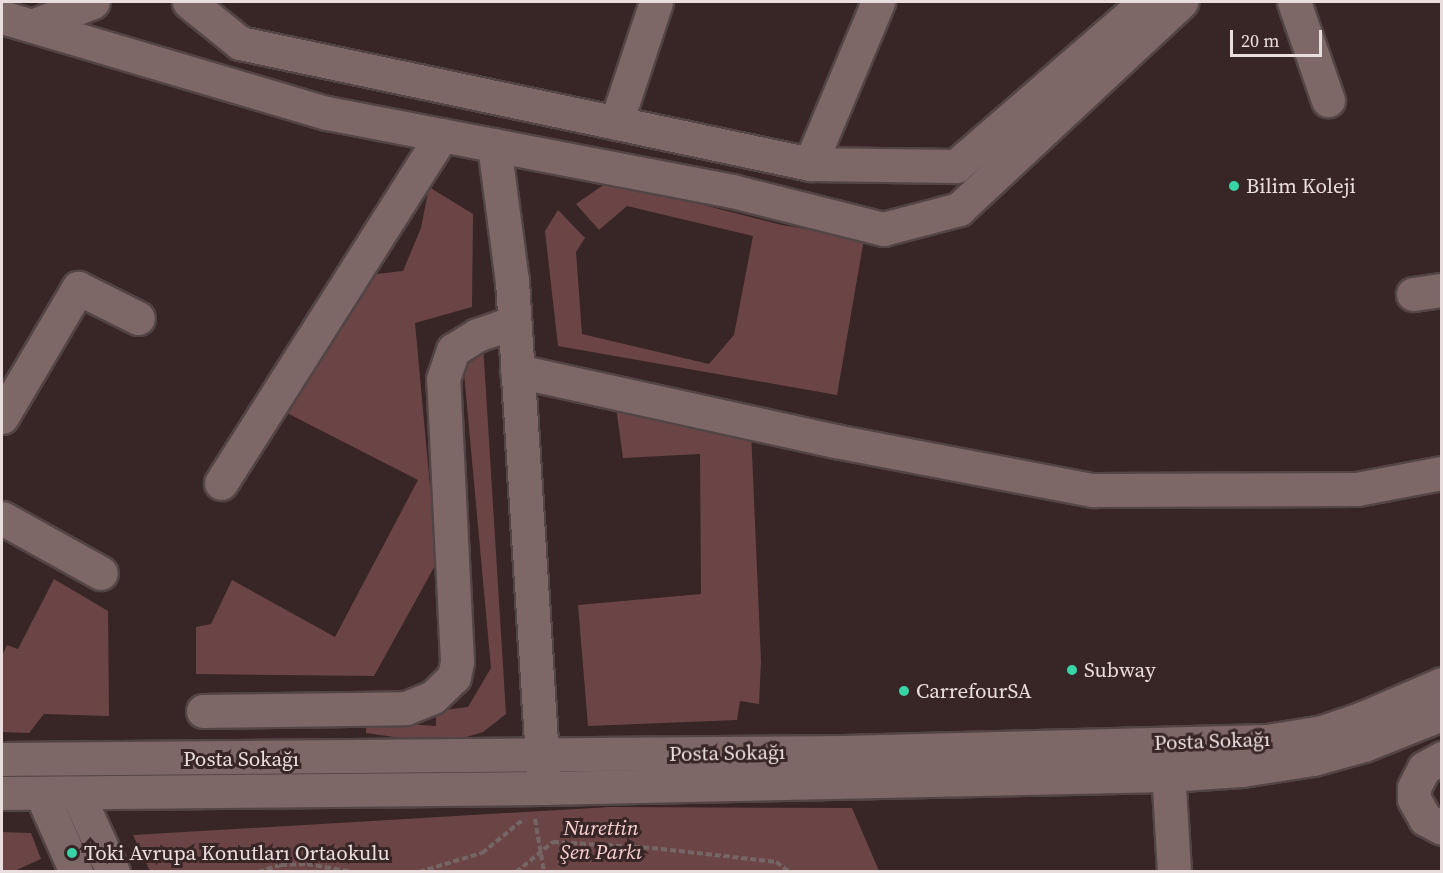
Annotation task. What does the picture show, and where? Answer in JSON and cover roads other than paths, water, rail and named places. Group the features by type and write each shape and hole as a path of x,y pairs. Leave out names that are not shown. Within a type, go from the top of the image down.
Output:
{"street":[{"path":"34,25 93,2"},
{"path":"189,2 240,44 810,164 956,166 1144,2"},
{"path":"616,123 656,2"},
{"path":"810,164 878,2"},
{"path":"2,17 327,113 732,191 883,229 959,209 1181,2"},
{"path":"1293,2 1328,100"},
{"path":"220,483 442,135"},
{"path":"494,145 514,322 541,755 535,801"},
{"path":"2,417 78,288 138,318"},
{"path":"203,711 406,708 433,697 454,677 457,661 443,379 453,350 477,334 514,322"},
{"path":"517,371 835,441 1093,490 1357,489 1442,473"},
{"path":"2,518 101,573"},
{"name":"Posta Sokağı","path":"2,793 535,801 1242,770 1313,759 1364,745 1421,712 1442,684"},
{"path":"348,710 359,758"},
{"path":"1421,712 1437,760 1418,777 1414,799 1425,819 1442,828"},
{"name":"Posta Sokağı","path":"2,759 359,758 1267,741 1421,712"},
{"path":"1166,743 1173,857 1195,872"},
{"path":"42,793 76,872"},
{"path":"77,793 113,872"}],"place":[{"name":"Bilim Koleji","path":"1234,186"},
{"name":"Subway","path":"1072,670"},
{"name":"CarrefourSA","path":"904,691"},
{"name":"Toki Avrupa Konutları Ortaokulu","path":"72,853"}],"park label":[{"name":"Nurettin Şen Parkı","path":"601,840"}]}
